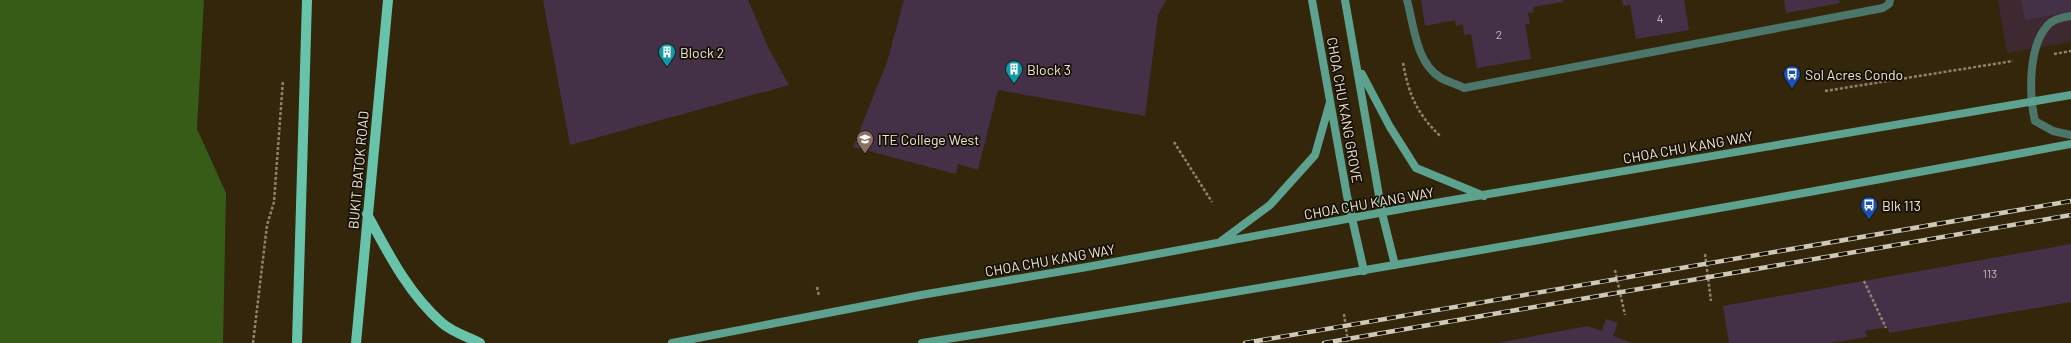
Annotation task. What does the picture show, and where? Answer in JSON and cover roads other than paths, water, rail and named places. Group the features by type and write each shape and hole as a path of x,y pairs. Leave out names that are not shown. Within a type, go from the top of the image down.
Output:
{"main road":[{"name":"BUKIT BATOK ROAD","path":"356,343 388,0"},
{"name":"CHOA CHU KANG GROVE","path":"1312,0 1352,218 1364,271"},
{"name":"CHOA CHU KANG GROVE","path":"1345,0 1358,66 1382,213 1395,265"},
{"path":"297,343 306,1"},
{"path":"1358,66 1390,127 1416,168 1485,196"},
{"name":"CHOA CHU KANG WAY","path":"672,343 921,295 1218,244 1352,218 2071,94"},
{"path":"1218,244 1270,205 1315,155 1330,99"},
{"path":"922,343 1364,271 1677,217 2071,144"},
{"path":"367,214 403,278 442,324 480,343"}],"lane":[{"path":"1407,0 1423,59 1429,68 1441,78 1464,88 1883,8 1889,4 1890,0"},
{"path":"2071,16 2049,24 2040,37 2034,58 2031,101 2035,121 2053,131 2071,135"}],"railway":[{"path":"1245,343 2071,201"},
{"path":"1324,343 2071,215"}],"place":[{"name":"Block 2","path":"667,67"},
{"name":"Block 3","path":"1014,84"},
{"name":"Sol Acres Condo","path":"1792,89"},
{"name":"ITE College West","path":"865,154"},
{"name":"Blk 113","path":"1869,220"}]}
